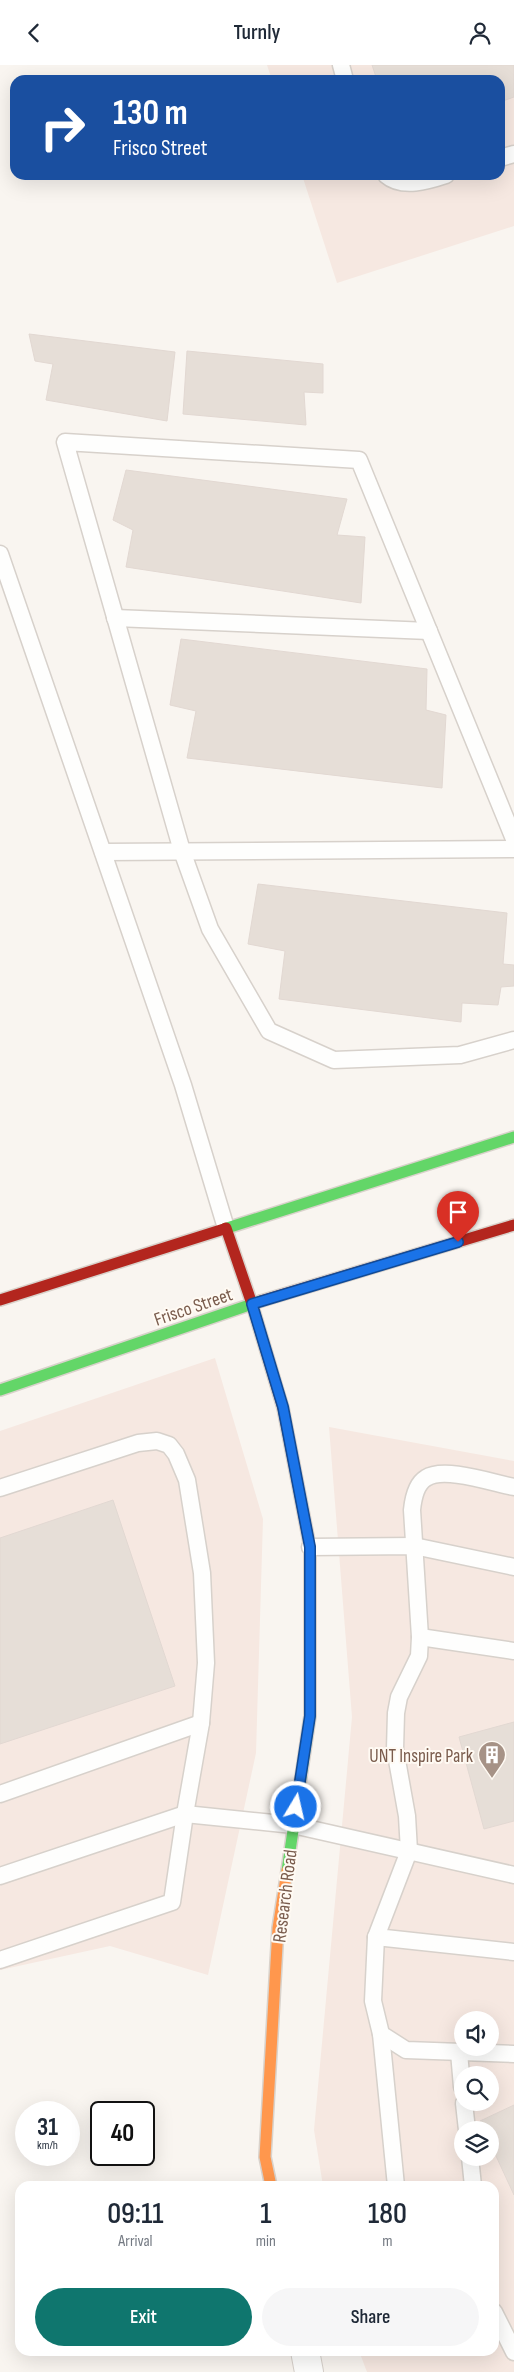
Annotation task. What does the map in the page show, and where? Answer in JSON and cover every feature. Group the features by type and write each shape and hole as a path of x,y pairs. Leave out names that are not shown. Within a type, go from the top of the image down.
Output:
{"street":[{"path":"0,1300 514,1137"},
{"name":"Frisco Street","path":"0,1390 252,1304 514,1225"},
{"name":"Research Road","path":"226,1228 252,1304 283,1407 310,1547 310,1716 278,1929 265,2157 270,2181"},
{"path":"306,2356 309,2372"}],"lane":[{"path":"391,180 422,182 429,180"},
{"path":"514,839 359,460 65,442 182,851 210,929 269,1031 334,1060 460,1055 514,1040"},
{"path":"0,554 183,1085 226,1228"},
{"path":"115,618 429,631"},
{"path":"102,852 514,849"},
{"path":"0,1488 138,1443 157,1441 169,1445 176,1454 187,1480 202,1573 206,1663 201,1723 172,1902 0,1960"},
{"path":"396,2181 381,2034 373,2001 376,1937 409,1851 407,1816 395,1749 396,1713 399,1697 419,1656 420,1637 412,1510 414,1495 425,1479 440,1474 458,1475 514,1487"},
{"path":"310,1547 414,1546 514,1567"},
{"path":"420,1637 514,1651"},
{"path":"0,1794 201,1723"},
{"path":"0,1876 185,1814 293,1825 514,1875"},
{"path":"376,1937 514,1951"},
{"path":"381,2034 406,2050 454,2052"},
{"path":"499,2053 514,2054"},
{"path":"471,2166 472,2181"},
{"path":"499,2322 514,2351"}],"shaded area":[{"path":"267,65 514,65 514,226 337,283 304,180 505,180 505,75 270,75"},
{"path":"215,1358 263,1519 256,1753 208,1975 110,1946 0,1970 0,1431"},
{"path":"329,1427 514,1461 514,2372 367,2372 361,2356 499,2356 499,2181 322,2181 314,2130 352,1717"}],"building":[{"path":"372,65 514,65 514,97 505,100 505,75 375,75"},
{"path":"29,334 175,352 167,421 46,400 53,364 35,361"},
{"path":"187,351 323,364 323,393 304,392 306,425 183,414"},
{"path":"126,470 347,499 337,535 365,537 361,603 126,567 133,530 113,520"},
{"path":"181,639 427,669 426,710 446,715 442,788 187,758 196,711 170,705"},
{"path":"258,884 507,913 503,964 514,965 514,986 501,987 498,1005 462,1003 461,1022 279,999 285,951 248,944"},
{"path":"113,1500 175,1686 0,1744 0,1538"},
{"name":"UNT Inspire Park","path":"514,1722 514,1821 484,1829 459,1737"},
{"path":"514,2105 514,2195 499,2162 499,2121 480,2121"}],"traffic: fast":[{"path":"224,1229 514,1137"},
{"path":"0,1390 261,1301"},
{"path":"287,1871 310,1716 310,1604"}],"traffic: slow":[{"path":"270,2181 265,2157 278,1928 287,1871"}],"traffic: jam":[{"path":"261,1301 514,1225"},
{"path":"226,1228 252,1304 283,1408 310,1547 310,1604"},
{"path":"0,1300 224,1229"}],"place":[{"name":"UNT Inspire Park","path":"492,1779"}],"route":[{"path":"296,1807 310,1716 310,1547 283,1407 252,1304 458,1242"}]}
